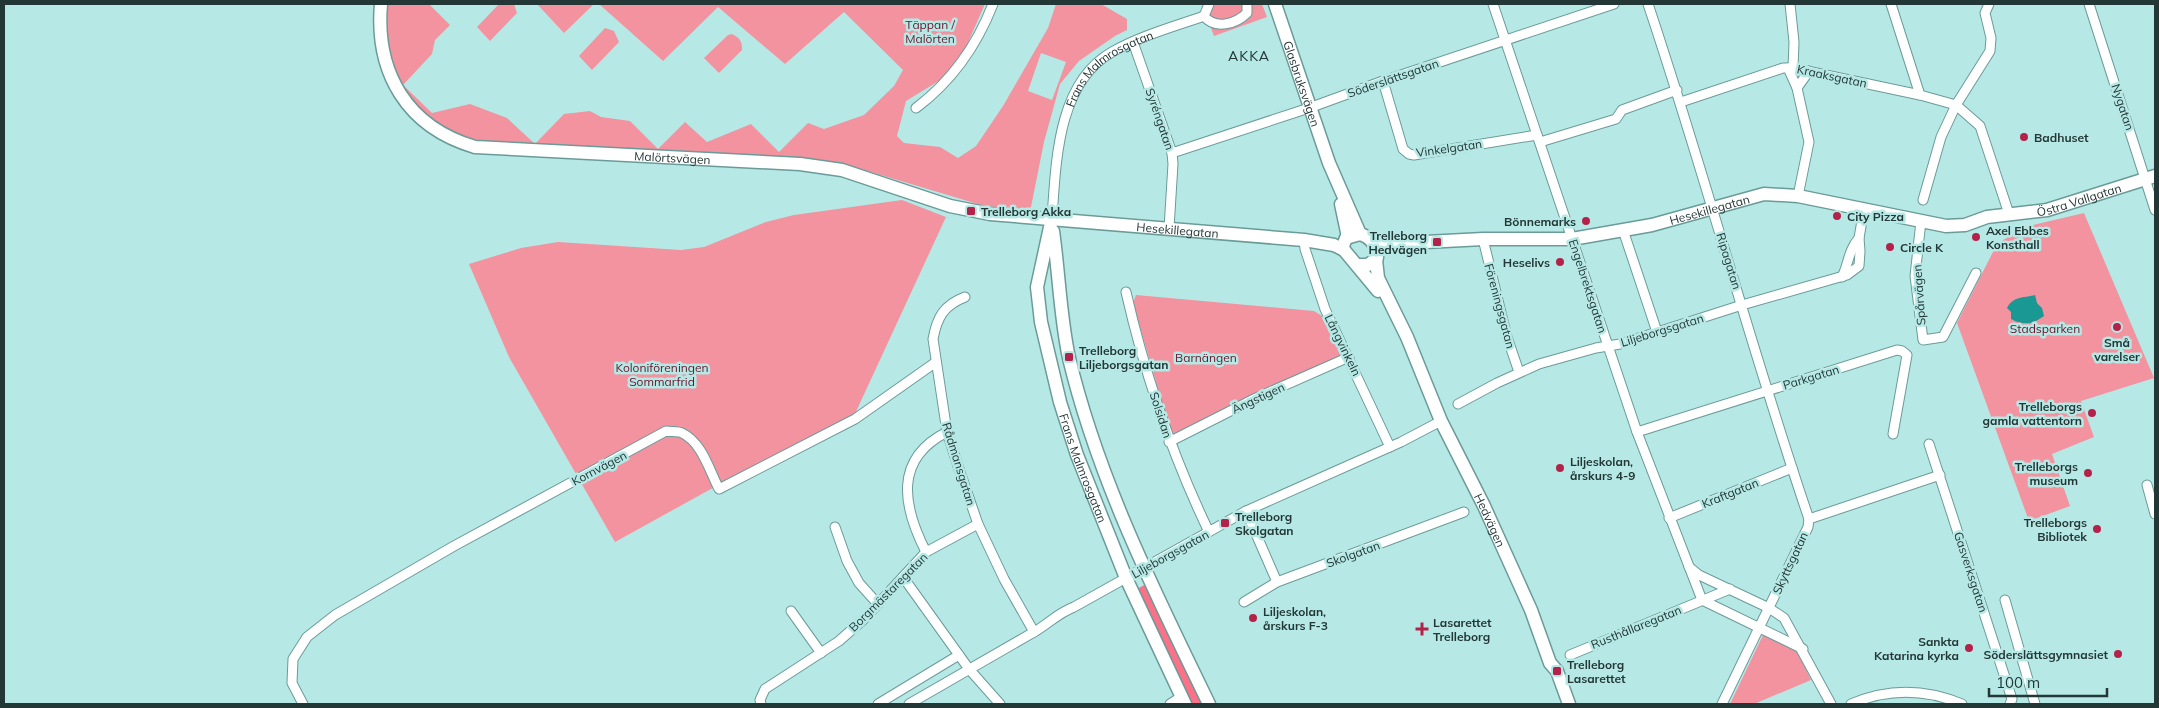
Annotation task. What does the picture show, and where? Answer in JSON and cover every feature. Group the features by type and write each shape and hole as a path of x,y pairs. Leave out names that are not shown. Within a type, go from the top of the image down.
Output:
{"street":[{"name":"Malörtsvägen","path":"382,4 380,23 382,46 386,66 396,87 410,107 429,125 454,141 475,147 502,149 800,164 842,170 971,211 1052,218"},
{"path":"916,108 941,86 972,49 993,4"},
{"path":"1209,4 1204,16 1209,22 1220,25 1241,18 1247,13 1247,4"},
{"name":"Glasbruksvägen","path":"1274,4 1329,163 1350,240"},
{"name":"Engelbrektsgatan","path":"1494,4 1637,432 1702,600"},
{"name":"Söderslättsgatan","path":"1172,153 1614,4"},
{"name":"Ripagatan","path":"1648,4 1681,102 1767,390 1809,519"},
{"path":"1790,4 1794,42 1791,68 1809,142 1798,196"},
{"path":"1891,4 1920,95"},
{"path":"1924,200 1941,137 1956,105 1990,51 1991,38 1984,13 1989,4"},
{"name":"Nygatan","path":"2090,4 2151,177 2155,210"},
{"name":"Frans Malmrosgatan","path":"1183,701 1126,578 1077,455 1060,402 1041,322 1037,287 1052,218 1063,122 1071,97 1092,69 1110,53 1133,42 1204,16"},
{"name":"Syréngatan","path":"1133,42 1172,153 1169,228"},
{"name":"Kraaksgatan","path":"1681,102 1791,68 1920,95 1956,105"},
{"path":"1796,88 1809,71"},
{"name":"Vinkelgatan","path":"1383,81 1403,149 1409,154 1414,155 1539,139 1616,120 1622,110 1677,90"},
{"path":"1956,105 1980,126 2010,214"},
{"name":"Östra Vallgatan","path":"2010,214 2048,210 2151,177"},
{"name":"Hesekillegatan","path":"1371,240 1407,243 1483,239 1572,239 1652,225 1764,194 1798,196 1946,226 1964,225 1987,217 2010,214"},
{"name":"Liljeborgsgatan","path":"1458,404 1519,372 1539,364 1657,332 1742,305 1842,277 1851,248 1858,238 1864,209"},
{"name":"Frans Malmrosgatan","path":"1052,218 1062,321 1075,381 1114,496 1209,704"},
{"name":"Hesekillegatan","path":"1052,218 1304,240 1336,236 1350,240"},
{"name":"Spårvägen","path":"1921,221 1915,276 1923,340 1943,337 1976,273"},
{"path":"1623,230 1657,332"},
{"name":"Föreningsgatan","path":"1483,239 1497,301 1519,372"},
{"name":"Långvinkeln","path":"1304,240 1305,249 1325,309 1390,446"},
{"path":"1350,240 1371,240"},
{"name":"Hedvägen","path":"1350,240 1357,265 1373,284 1407,337"},
{"name":"Hedvägen","path":"1371,240 1376,248 1378,278 1407,337 1441,422 1488,515 1531,610 1550,663 1557,671 1570,704"},
{"name":"Hesekillegatan","path":"1377,259 1407,243"},
{"path":"1357,265 1368,265 1377,259"},
{"name":"Solsidan","path":"1126,292 1148,375 1170,442 1209,532"},
{"name":"Rådmansgatan","path":"965,297 953,302 943,312 935,326 933,339 947,432 978,524 1004,579 1034,632"},
{"name":"Parkgatan","path":"1637,432 1897,350 1907,354 1893,434"},
{"name":"Ängstigen","path":"1170,442 1256,398 1349,357"},
{"name":"Kornvägen","path":"303,704 292,683 293,660 307,637 335,615 496,523 666,432 681,433 692,440 699,449 719,489 855,419 936,362"},
{"name":"Liljeborgsgatan","path":"909,704 1034,632 1050,622 1060,612 1126,578 1246,511 1441,422"},
{"path":"926,552 910,514 907,493 909,473 918,453 933,439 947,432"},
{"name":"Gasverksgatan","path":"1929,444 2011,702"},
{"name":"Kraftgatan","path":"1669,518 1792,468"},
{"name":"Skyttsgatan","path":"1722,704 1808,527 1809,519 1940,475"},
{"path":"2146,485 2155,514"},
{"path":"1246,511 1277,582"},
{"name":"Skolgatan","path":"1244,602 1277,582 1464,512"},
{"name":"Borgmästaregatan","path":"761,704 760,700 765,689 821,653 864,619 926,552 978,524"},
{"path":"834,528 847,561 859,583 877,603"},
{"path":"1689,567 1699,575 1769,608 1784,618 1803,649 1831,704"},
{"path":"903,577 969,669 1000,704"},
{"path":"1702,600 1730,590"},
{"path":"1702,600 1803,649"},
{"name":"Rusthållaregatan","path":"1570,655 1702,600"},
{"path":"2006,600 2035,704"},
{"path":"791,610 821,653"},
{"path":"878,704 959,655"},
{"path":"1851,704 1887,693 1914,692 1950,699 1962,704"},
{"path":"1170,704 1183,701"}],"green space":[{"name":"Täppan / Malörten","path":"386,4 429,4 450,25 435,40 432,54 403,85 432,113 470,104 507,118 535,144 564,114 590,111 601,117 630,121 658,149 685,122 707,142 751,124 779,152 808,123 824,129 864,115 894,86 903,70 844,12 785,64 718,7 663,61 599,4 985,4 966,47 942,79 906,101 897,136 904,143 940,147 958,158 976,146 1003,106 1048,28 1056,4 1101,4 1127,19 1127,30 1079,61 1060,84 1044,142 1030,212 981,205 841,163 797,158 597,148 538,147 476,140 442,127 431,120 404,91 397,80 388,55 385,27","holes":["1041,53 1066,62 1052,100 1028,91"]},
{"path":"499,4 514,4 517,13 490,41 477,27"},
{"path":"537,4 594,4 564,33"},
{"path":"1202,4 1262,4 1267,17 1214,36"},
{"path":"605,28 614,31 619,42 592,70 579,56"},
{"path":"732,34 740,40 742,50 719,73 704,58 728,35"},
{"name":"Koloniföreningen Sommarfrid","path":"902,200 946,217 854,416 720,484 615,542 509,357 469,264 521,248 558,242 681,250 704,247 766,222 794,215"},
{"name":"Stadsparken","path":"2084,213 2154,378 2081,401 2094,437 2052,454 2070,506 2029,521 1957,323 1997,244 2024,227"},
{"name":"Barnängen","path":"1136,295 1314,311 1327,319 1343,351 1340,356 1258,392 1177,434 1171,433 1133,303"},
{"path":"1763,635 1798,652 1811,680 1754,704 1730,704"}],"shaded area":[{"path":"1148,583 1206,704 1192,704 1137,589"}],"water":[{"path":"2035,295 2044,316 2028,323 2020,323 2011,319 2011,312 2007,308 2012,301"}],"place":[{"name":"Badhuset","path":"2024,137"},
{"name":"Trelleborg Akka","path":"971,211"},
{"name":"City Pizza","path":"1837,216"},
{"name":"Bönnemarks","path":"1586,221"},
{"name":"Axel Ebbes Konsthall","path":"1976,237"},
{"name":"Trelleborg Hedvägen","path":"1437,242"},
{"name":"Circle K","path":"1890,247"},
{"name":"Heselivs","path":"1560,262"},
{"name":"Små varelser","path":"2117,327"},
{"name":"Trelleborg Liljeborgsgatan","path":"1069,357"},
{"name":"Trelleborgs gamla vattentorn","path":"2092,413"},
{"name":"Liljeskolan, årskurs 4-9","path":"1560,468"},
{"name":"Trelleborgs museum","path":"2088,473"},
{"name":"Trelleborg Skolgatan","path":"1225,523"},
{"name":"Trelleborgs Bibliotek","path":"2097,529"},
{"name":"Liljeskolan, årskurs F-3","path":"1253,618"},
{"name":"Lasarettet Trelleborg","path":"1422,629"},
{"name":"Sankta Katarina kyrka","path":"1969,648"},
{"name":"Söderslättsgymnasiet","path":"2118,654"},
{"name":"Trelleborg Lasarettet","path":"1557,671"}],"district":[{"name":"AKKA","path":"1249,56"}]}
